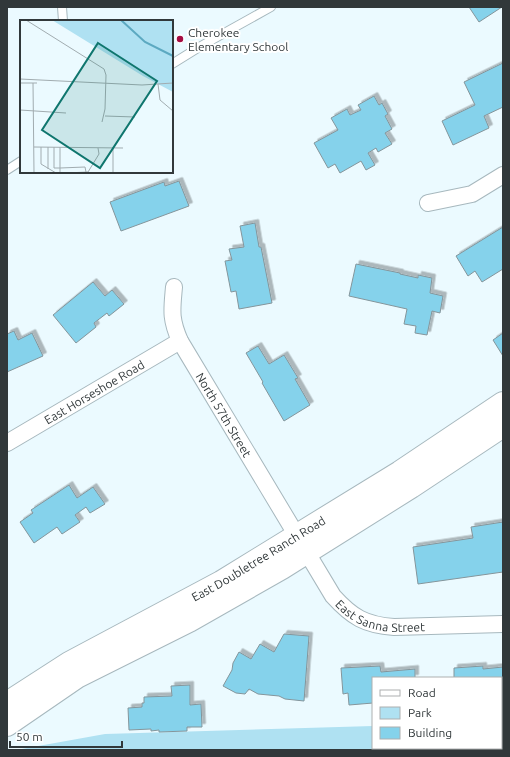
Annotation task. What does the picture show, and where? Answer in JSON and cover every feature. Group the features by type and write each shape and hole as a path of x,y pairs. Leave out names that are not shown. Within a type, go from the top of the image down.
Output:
{"main road":[{"name":"East Doubletree Ranch Road","path":"303,543 400,472 503,403"},
{"name":"East Doubletree Ranch Road","path":"7,725 77,677 169,620 221,582 303,543 411,487 503,426"},
{"name":"East Doubletree Ranch Road","path":"7,702 69,663 169,620"}],"street":[{"path":"428,203 472,194 503,175"},
{"name":"North 57th Street","path":"174,287 172,313 175,328 180,341 303,543"},
{"name":"East Horseshoe Road","path":"7,443 180,341"},
{"name":"East Sanna Street","path":"303,543 334,596 345,609 358,619 379,626 394,627 503,624"}],"lane":[{"path":"62,7 63,20"},
{"path":"173,63 271,7"},
{"path":"7,170 20,162"}],"green space":[{"path":"503,722 503,750 16,750 105,734 372,726 372,749 502,749"}],"building":[{"path":"469,7 502,7 479,22"},
{"path":"503,63 503,107 484,116 489,128 453,145 442,121 475,105 464,82"},
{"path":"374,96 379,105 382,103 388,114 385,116 392,129 385,133 392,144 378,152 376,148 368,153 375,165 366,170 361,161 340,173 335,164 328,168 314,143 338,130 331,118 347,109 350,115 361,110 358,105"},
{"path":"179,181 189,206 121,231 110,202 164,182 165,186"},
{"path":"255,223 272,303 239,309 236,291 231,292 225,261 232,260 229,249 244,247 240,226"},
{"path":"503,227 503,269 482,282 475,271 468,276 456,256"},
{"path":"356,264 418,278 418,275 432,278 430,293 443,296 440,313 432,311 427,335 415,333 416,326 404,324 407,309 349,296"},
{"path":"93,282 105,296 112,290 124,304 109,316 107,313 94,323 96,327 76,343 53,315"},
{"path":"14,331 18,340 32,333 43,356 7,372 7,334"},
{"path":"503,333 503,356 493,340"},
{"path":"258,346 269,364 284,355 298,378 295,379 310,405 284,421 246,353"},
{"path":"69,485 77,498 93,487 105,504 90,513 86,507 75,515 80,522 62,534 57,527 34,543 20,522 33,513 31,510"},
{"path":"503,522 503,572 418,584 413,547 473,538 471,527"},
{"path":"284,634 309,636 304,701 258,694 249,689 245,694 236,693 223,686 232,670 233,663 239,652 251,659 260,644 274,652"},
{"path":"380,666 381,672 415,669 415,677 372,677 372,703 349,705 348,693 343,694 341,668"},
{"path":"483,666 483,669 503,667 503,717 502,677 454,677 454,668"},
{"path":"190,685 190,705 201,704 202,727 187,727 187,731 159,732 159,730 151,731 151,729 129,730 128,708 142,707 144,697 172,696 171,686"}],"place":[{"name":"Cherokee Elementary School","path":"180,39"}]}
